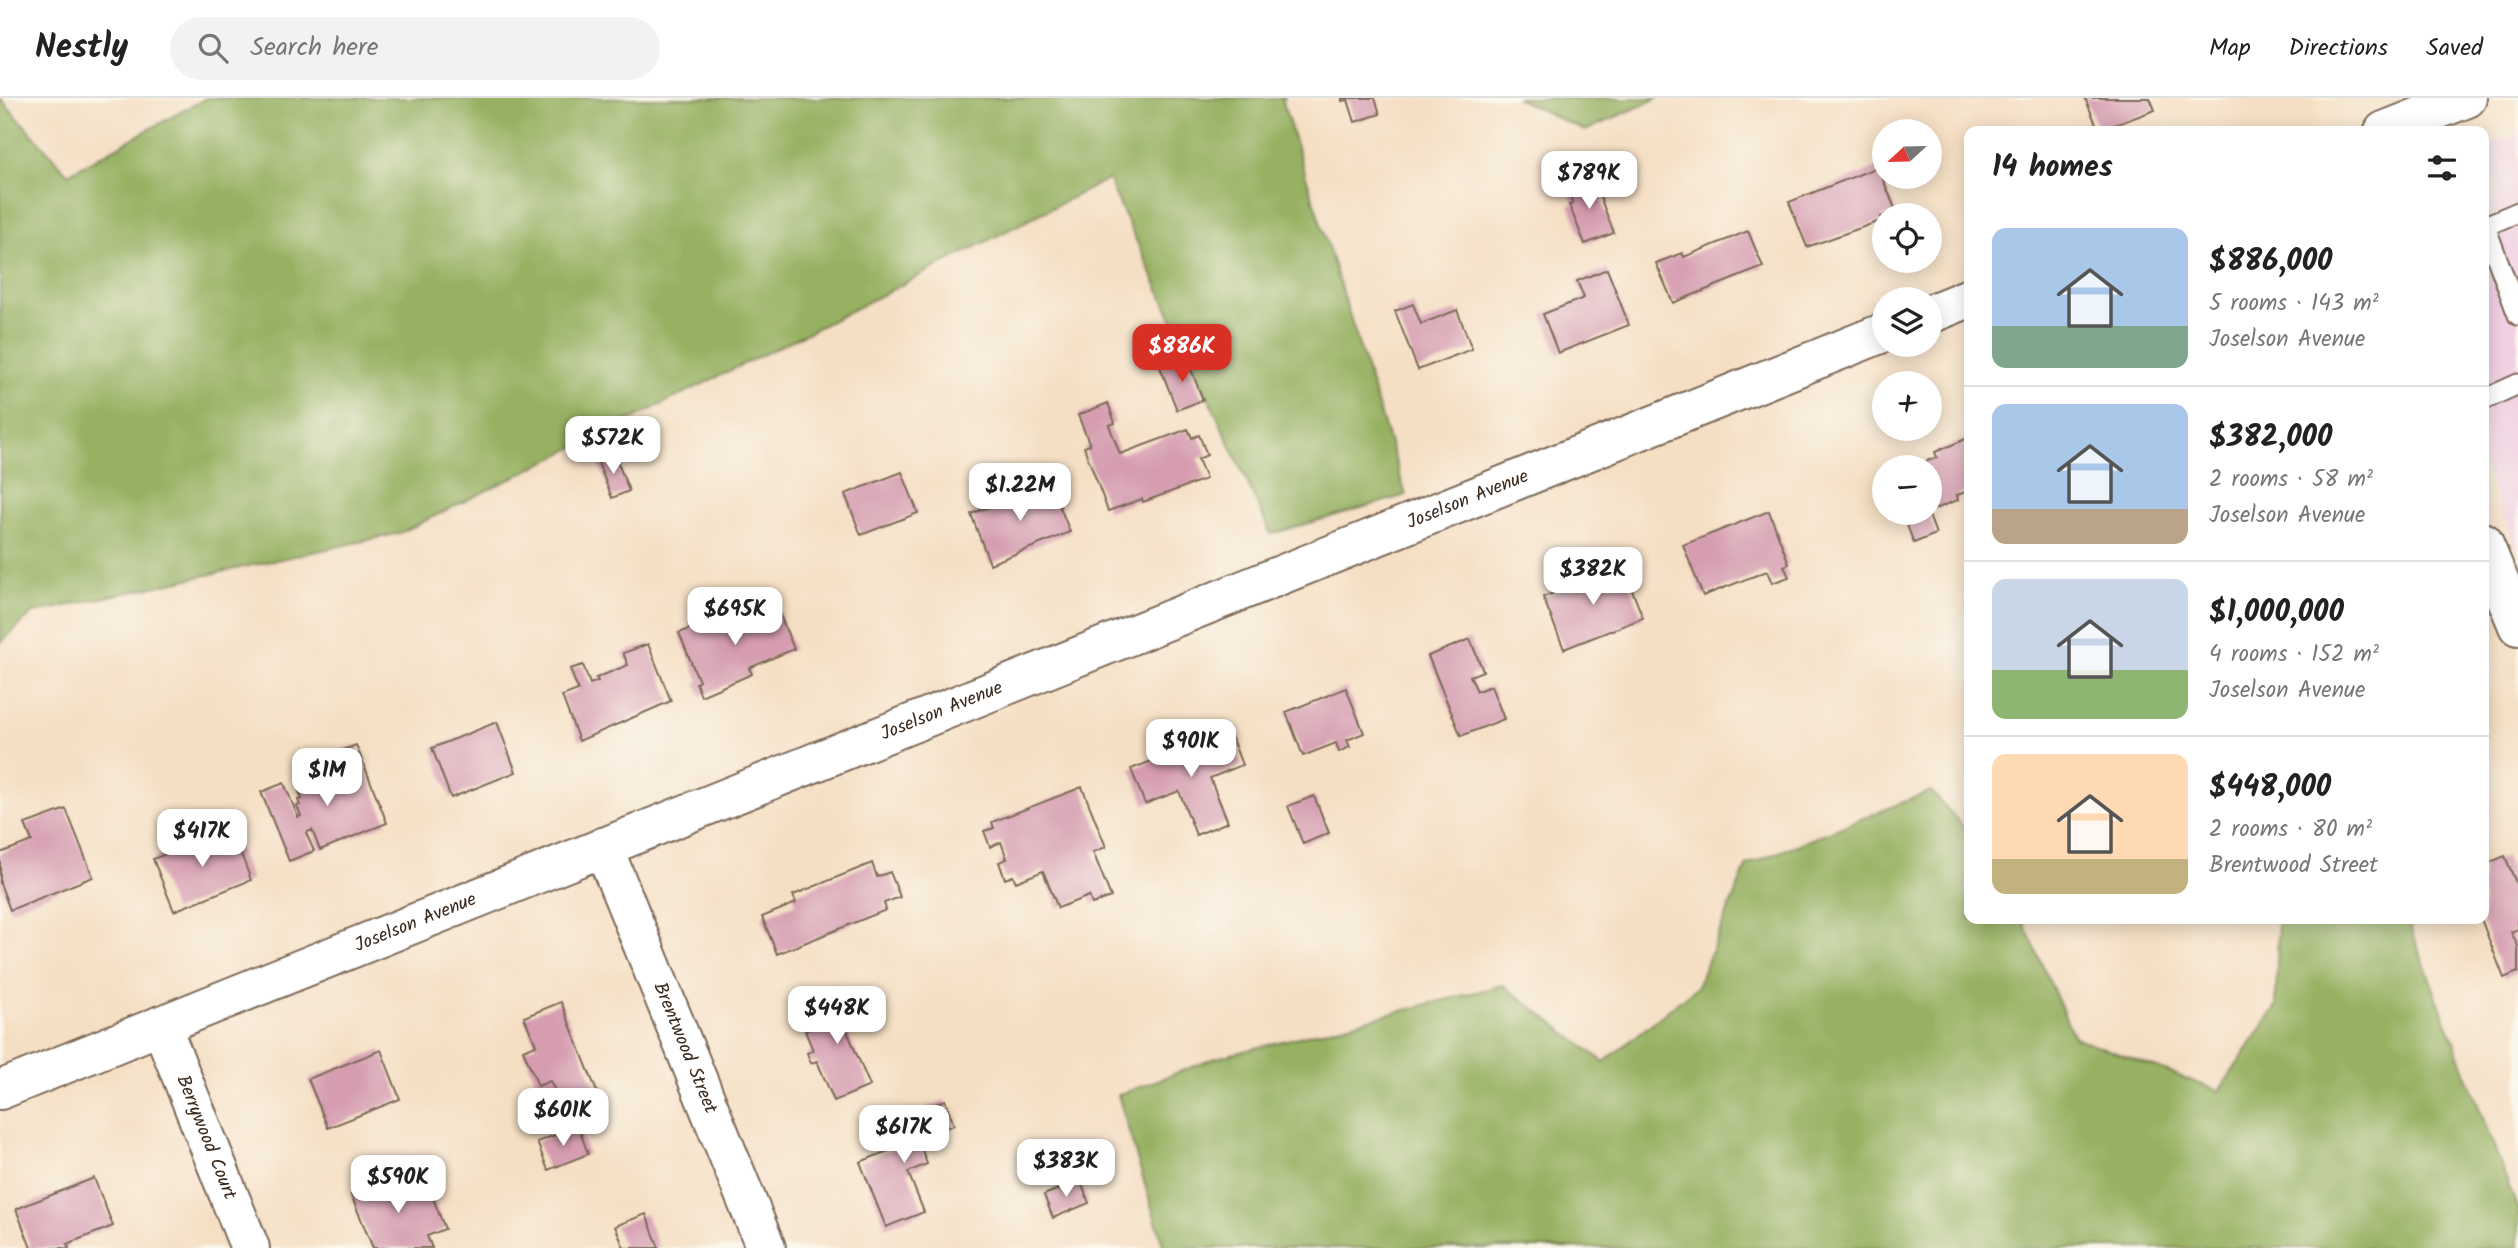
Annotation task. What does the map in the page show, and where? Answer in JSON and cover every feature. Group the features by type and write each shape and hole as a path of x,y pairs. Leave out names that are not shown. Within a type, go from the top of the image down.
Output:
{"street":[{"path":"2397,126 2467,98"},
{"path":"1942,309 1964,300"},
{"name":"Joselson Avenue","path":"0,1090 1872,337"},
{"path":"2489,556 2518,626"},
{"name":"Brentwood Street","path":"603,847 766,1248"},
{"name":"Berrywood Court","path":"161,1025 250,1248"}],"lane":[{"path":"2489,224 2518,212"},
{"path":"2489,237 2518,315"},
{"path":"2489,397 2518,384"}],"shaded area":[{"path":"2518,133 2518,551 2489,481 2489,145"}],"green space":[{"path":"0,98 68,174 206,98 1284,98 1282,100 1406,495 1271,534 1108,179 821,326 400,533 33,613 0,643"},
{"path":"1516,98 1658,98 1585,131"},
{"path":"1931,791 1964,827 1964,924 2024,924 2074,1037 2219,1091 2276,1007 2278,924 2409,924 2518,1210 2518,1248 1164,1248 1118,1095 1216,1058 1503,985 1604,1062 1697,987 1747,865"}],"building":[{"path":"1342,98 1375,98 1380,114 1355,122 1348,100 1342,101"},
{"path":"2085,98 2150,98 2155,110 2112,126 2097,126"},
{"path":"1872,169 1872,189 1887,189 1893,203 1872,203 1872,224 1807,247 1789,202"},
{"path":"1587,177 1594,193 1598,192 1614,233 1585,244 1569,205 1573,204 1566,185"},
{"path":"1748,231 1763,267 1673,303 1656,263 1682,253 1684,257"},
{"path":"1607,269 1629,325 1558,353 1543,314 1584,298 1577,281"},
{"path":"1413,304 1421,324 1457,310 1472,349 1418,370 1395,311"},
{"path":"1186,357 1203,400 1177,410 1160,367"},
{"path":"1108,403 1115,423 1109,425 1120,454 1188,429 1192,438 1199,435 1207,455 1198,459 1206,479 1143,502 1142,499 1108,511 1084,447 1090,445 1078,415"},
{"path":"1964,440 1964,493 1957,495 1958,500 1942,506 1942,455 1936,455 1935,452"},
{"path":"614,453 629,491 612,498 597,460"},
{"path":"902,472 918,513 861,535 845,494"},
{"path":"1050,482 1070,532 990,564 971,514"},
{"path":"1769,511 1789,564 1784,566 1789,577 1772,583 1767,571 1703,596 1683,545"},
{"path":"1907,525 1933,525 1936,534 1914,543"},
{"path":"1622,565 1643,618 1564,649 1543,597 1572,586 1568,576 1579,572 1583,581"},
{"path":"774,601 794,649 749,668 752,674 701,696 696,683 699,681 679,633 704,623 708,631"},
{"path":"1470,639 1483,671 1470,676 1477,691 1491,686 1504,719 1461,736 1428,656"},
{"path":"648,644 671,701 579,741 562,696 578,690 570,669 583,665 590,684 598,681 596,678 628,665 623,653"},
{"path":"1346,688 1364,733 1347,740 1350,747 1339,752 1336,743 1303,756 1286,712"},
{"path":"497,722 516,772 451,798 432,748"},
{"path":"1229,731 1242,765 1210,778 1228,822 1196,835 1179,791 1145,804 1131,769"},
{"path":"356,745 387,823 320,850 312,830 306,833 314,851 289,861 261,792 284,783 298,817 301,816 297,806 300,805 298,800 302,799 299,791 311,786 314,792 336,783 325,757"},
{"path":"1082,787 1106,847 1093,852 1111,897 1092,904 1089,896 1058,908 1043,871 1016,882 1013,876 1005,879 999,862 1007,859 1001,842 990,847 984,831 994,828 992,822"},
{"path":"1314,796 1329,833 1303,844 1288,806"},
{"path":"66,809 93,877 10,910 0,883 0,853 32,841 25,824"},
{"path":"231,828 251,880 174,911 153,859"},
{"path":"2505,856 2518,888 2518,929 2511,932 2518,946 2518,972 2504,978 2483,924 2489,924 2489,863"},
{"path":"872,863 877,877 890,872 900,897 884,903 886,910 777,954 762,917 796,903 793,895"},
{"path":"861,991 868,1009 842,1019 870,1086 834,1101 817,1061 811,1063 807,1053 813,1050 802,1015"},
{"path":"561,1002 603,1107 562,1123 550,1093 555,1091 550,1081 538,1086 523,1050 536,1045 524,1017"},
{"path":"381,1050 400,1099 328,1128 308,1079"},
{"path":"945,1100 954,1125 918,1139 927,1164 908,1172 924,1212 886,1227 860,1162 908,1143 898,1119"},
{"path":"578,1126 588,1154 548,1170 537,1142"},
{"path":"404,1174 412,1194 429,1188 445,1229 427,1236 432,1248 373,1248 351,1195"},
{"path":"94,1178 113,1226 67,1244 69,1248 31,1248 16,1209"},
{"path":"1080,1180 1089,1203 1053,1218 1044,1195"},
{"path":"646,1214 659,1248 624,1248 615,1226"}]}
